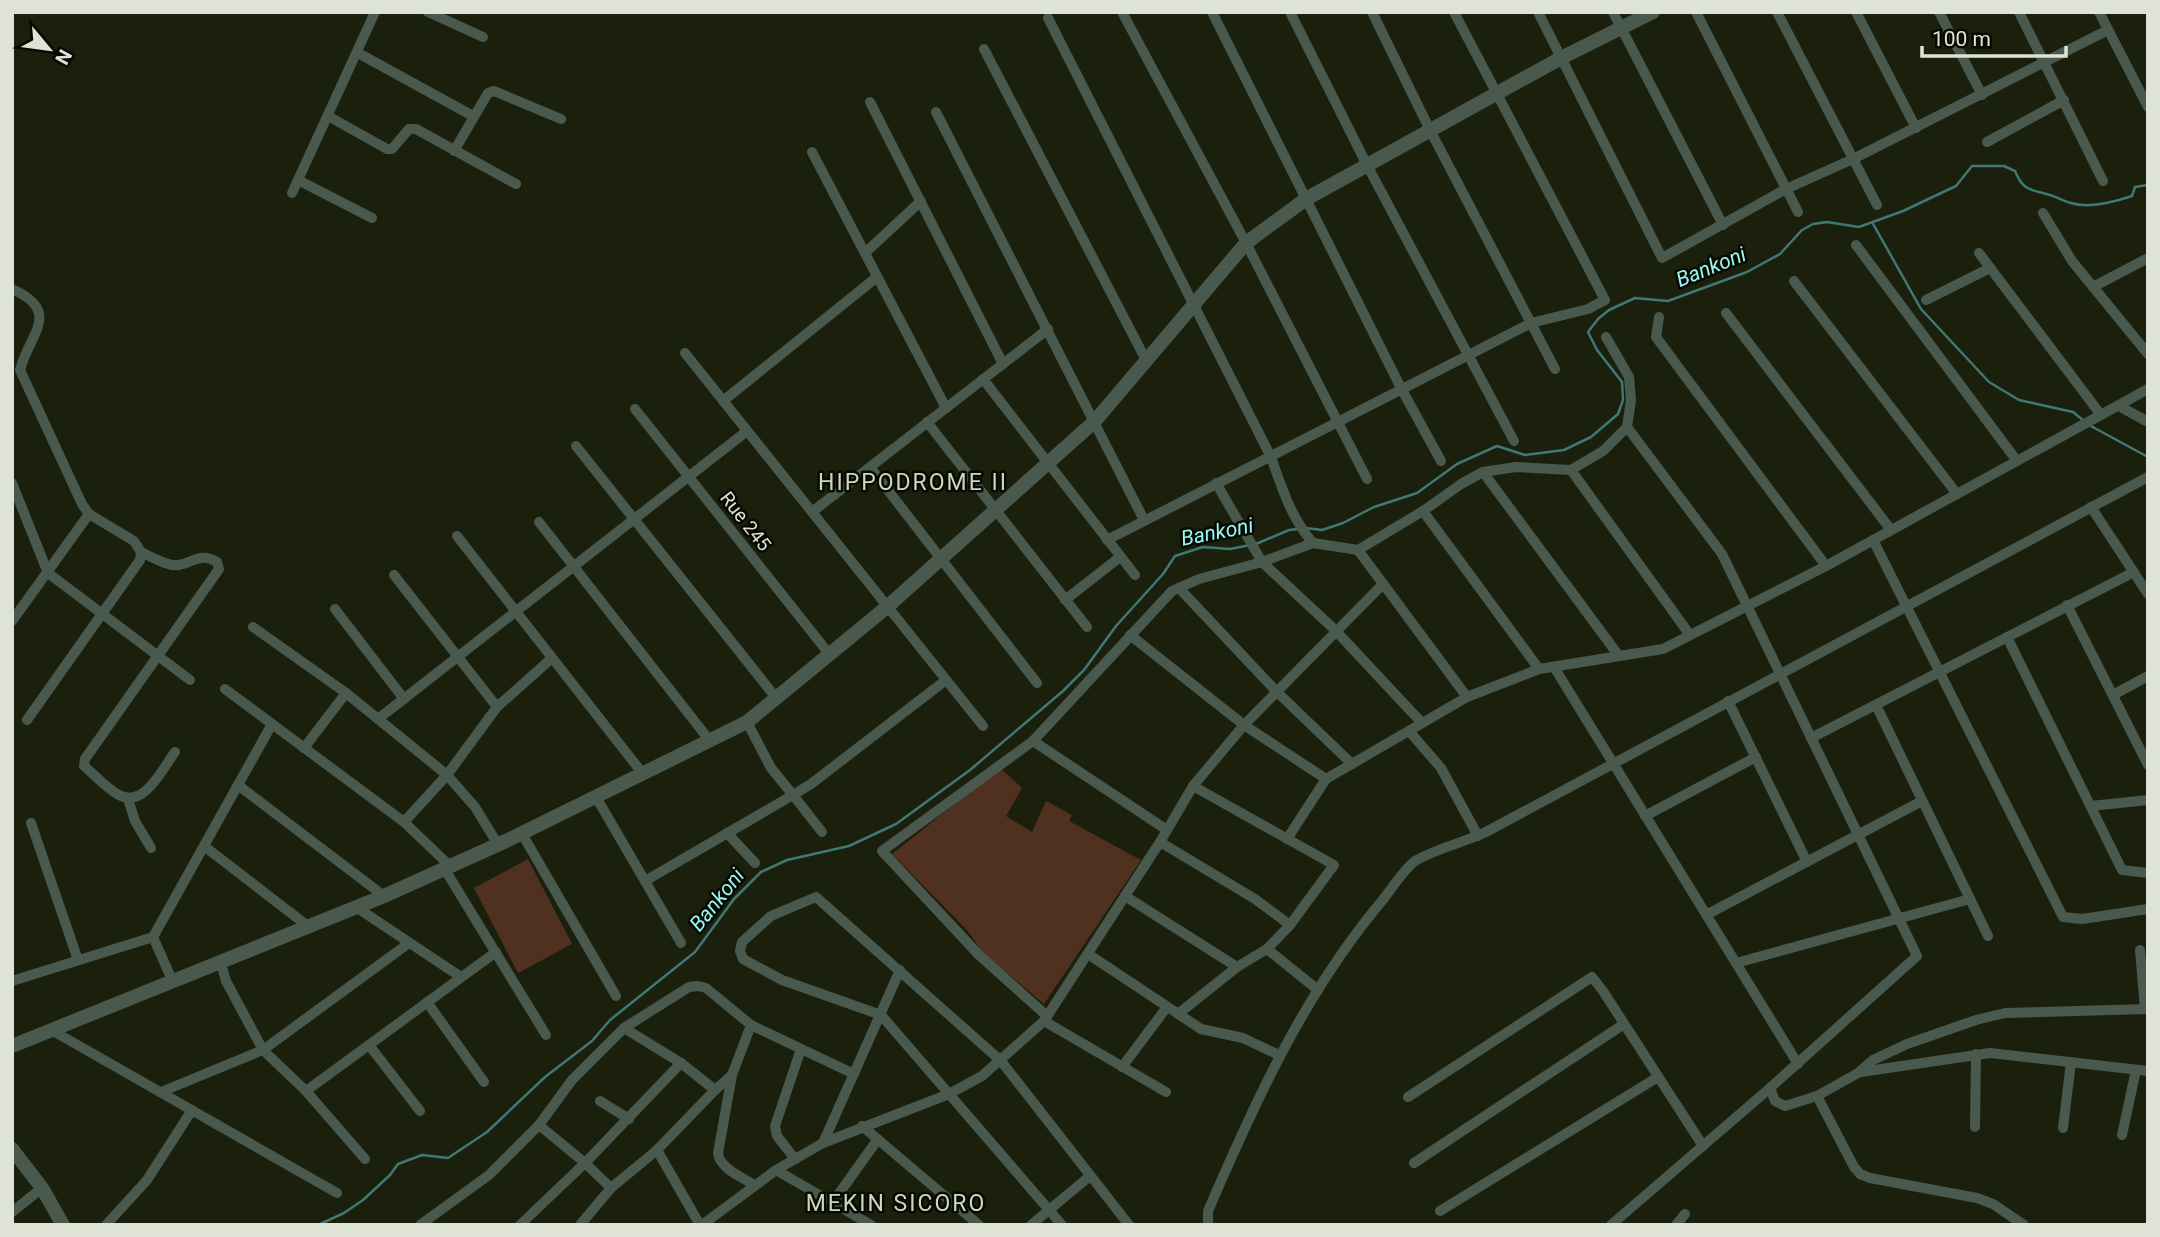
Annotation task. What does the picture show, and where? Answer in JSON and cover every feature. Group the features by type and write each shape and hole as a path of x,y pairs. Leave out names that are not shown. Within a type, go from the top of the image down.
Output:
{"street":[{"path":"292,192 375,12"},
{"path":"428,12 483,37"},
{"path":"1122,12 1246,243 1367,479"},
{"path":"1212,12 1402,390 1441,461"},
{"path":"1290,12 1367,165 1514,441"},
{"path":"1372,12 1430,130 1555,369"},
{"path":"1107,540 1531,323 1588,309 1605,300 1454,12"},
{"path":"1538,12 1662,258 1786,189 1916,128 2108,30"},
{"path":"1613,12 1723,225"},
{"path":"12,1046 384,896 596,797 747,722 887,607 1095,421 1246,243 1306,199 1561,58 1653,12"},
{"path":"1696,12 1798,212"},
{"path":"1777,12 1877,205"},
{"path":"1856,12 1916,128"},
{"path":"1939,12 1982,95"},
{"path":"2019,12 2103,181"},
{"path":"2099,12 2148,107"},
{"path":"1048,18 1271,457 1292,513 1313,543"},
{"path":"984,49 1147,362"},
{"path":"358,53 474,116"},
{"path":"454,151 488,93 494,91 561,119"},
{"path":"1987,142 2064,100"},
{"path":"870,102 1003,364"},
{"path":"936,112 1144,520"},
{"path":"328,116 387,149 392,149 410,129 416,129 516,184"},
{"path":"812,152 946,408"},
{"path":"298,180 372,218"},
{"path":"865,253 920,201"},
{"path":"2043,213 2072,261 2148,354"},
{"path":"1856,245 2017,461"},
{"path":"1979,253 2101,415"},
{"path":"2093,287 2148,258"},
{"path":"1926,300 1990,268"},
{"path":"723,401 877,277"},
{"path":"1794,281 1957,494"},
{"path":"12,289 35,302 40,310 39,328 20,370 89,514 134,541 141,552 159,561 178,565 196,557 218,562 219,569 85,759 84,766 118,795 128,799 138,798 175,752"},
{"path":"1726,313 1891,530"},
{"path":"1659,317 1656,337 1826,566"},
{"path":"811,512 1048,329"},
{"path":"1166,1092 1046,1019 979,955 882,851 1032,741 1172,591 1199,579 1262,562 1313,543 1358,550 1483,472 1516,467 1571,470 1603,451 1627,428 1631,400 1629,377 1606,337"},
{"path":"685,353 983,726"},
{"path":"983,379 1135,575"},
{"path":"1287,839 1326,779 1467,697 1539,669 1663,649 1826,566 2148,389"},
{"path":"2119,405 2148,422"},
{"name":"Rue 245","path":"635,409 830,655"},
{"path":"928,422 1087,627"},
{"path":"1611,1225 1798,1064 1917,956 1722,554 1627,428"},
{"path":"378,719 747,431"},
{"path":"576,446 776,699"},
{"path":"870,467 1037,683"},
{"path":"1571,470 1690,635"},
{"path":"1483,472 1619,656"},
{"path":"1208,1225 1208,1211 1247,1120 1279,1055 1318,990 1364,922 1414,862 1478,836 2148,477"},
{"path":"12,483 48,573 190,680"},
{"path":"1216,483 1262,562 1335,630 1422,723"},
{"path":"2091,507 2148,594"},
{"path":"1423,511 1539,669"},
{"path":"12,621 89,514"},
{"path":"539,522 710,741"},
{"path":"457,536 643,774"},
{"path":"1873,540 2063,917 2082,919 2148,909"},
{"path":"1358,550 1467,697"},
{"path":"27,719 140,560 141,552"},
{"path":"1065,600 1120,556"},
{"path":"1811,738 2134,572"},
{"path":"394,575 497,707"},
{"path":"657,1150 701,1225 776,1170 823,1143 949,1094 982,1076 1046,1019 1193,786 1244,725 1383,584"},
{"path":"1179,588 1276,691 1352,764"},
{"path":"2067,605 2148,765"},
{"path":"335,609 404,699"},
{"path":"253,627 346,693 447,775 475,807 498,843"},
{"path":"1130,635 1244,725 1326,779"},
{"path":"2007,637 2122,870 2148,873"},
{"path":"404,822 447,775 497,707 552,658"},
{"path":"1554,667 1798,1064"},
{"path":"2113,695 2148,676"},
{"path":"645,881 811,784 946,680"},
{"path":"225,688 404,822 447,867 546,1035"},
{"path":"304,748 346,693"},
{"path":"1728,701 1807,862"},
{"path":"1876,705 1988,936"},
{"path":"747,722 771,768 822,832"},
{"path":"12,981 153,937 272,724"},
{"path":"1409,731 1441,768 1478,836"},
{"path":"1032,741 1167,830"},
{"path":"1645,816 1756,757"},
{"path":"238,785 384,896"},
{"path":"1178,1014 1237,967 1266,949 1290,925 1334,865 1193,786"},
{"path":"596,797 681,943"},
{"path":"128,799 135,821 151,848"},
{"path":"2091,806 2148,800"},
{"path":"1706,915 1922,801"},
{"path":"31,823 78,960"},
{"path":"521,832 616,996"},
{"path":"727,834 755,863"},
{"path":"1160,842 1255,899 1290,925"},
{"path":"204,846 309,927"},
{"path":"1125,896 1237,967"},
{"path":"1062,1225 881,1015 782,980 743,959 740,951 742,942 771,916 816,897 1001,1061 1129,1225"},
{"path":"1736,963 1970,899"},
{"path":"356,907 461,977"},
{"path":"153,937 173,982"},
{"path":"161,1092 263,1050 409,943"},
{"path":"1266,949 1318,990"},
{"path":"1770,1088 1775,1101 1785,1106 1817,1096 1858,1073 1873,1060 1907,1044 1976,1020 2006,1013 2146,1009 2140,950"},
{"path":"306,1091 496,952"},
{"path":"1087,954 1201,1029 1243,1038 1279,1055"},
{"path":"221,963 226,981 263,1050 306,1091 365,1159"},
{"path":"823,1143 900,970"},
{"path":"1408,1097 1591,977 1703,1146"},
{"path":"420,1225 489,1175 539,1125 572,1080 624,1028 689,987 706,988 751,1025 854,1074"},
{"path":"427,1002 484,1082"},
{"path":"1122,1067 1167,1007"},
{"path":"1414,1163 1624,1024"},
{"path":"751,1025 732,1075 719,1159 754,1185"},
{"path":"624,1028 681,1063 715,1090"},
{"path":"52,1031 337,1193"},
{"path":"369,1045 420,1111"},
{"path":"794,1159 777,1136 775,1126 801,1049"},
{"path":"1858,1073 1990,1053 2142,1071 2122,1135"},
{"path":"1975,1127 1976,1054"},
{"path":"2063,1128 2071,1062"},
{"path":"520,1225 629,1119 681,1063"},
{"path":"580,1225 611,1188 657,1150 732,1075"},
{"path":"1440,1211 1658,1077"},
{"path":"1817,1096 1860,1174 1977,1198 1993,1204 2024,1225"},
{"path":"600,1101 629,1119"},
{"path":"106,1225 147,1180 191,1110"},
{"path":"539,1125 611,1188"},
{"path":"862,1126 979,1225"},
{"path":"833,1202 878,1139"},
{"path":"12,1149 42,1188 63,1225"},
{"path":"776,1170 871,1225"},
{"path":"1031,1225 1090,1176"},
{"path":"12,1212 42,1188"},
{"path":"1676,1225 1685,1214"}],"shaded area":[{"path":"1000,768 1022,788 1006,816 1032,832 1046,801 1072,815 1069,821 1141,860 1044,1004 983,953 967,930 892,854"},
{"path":"528,859 572,944 518,973 474,888"}],"waterway":[{"name":"Bankoni","path":"1306,528 1322,530 1374,507 1417,493 1457,464 1497,446 1525,455 1564,450 1591,437 1618,414 1623,400 1622,382 1597,350 1588,332 1598,319 1609,310 1635,298 1668,301 1747,272 1780,254 1802,230 1813,224 1827,222 1859,227 1903,211 1956,186 1972,166 2004,166 2015,171 2021,183 2028,189 2078,205 2093,205 2132,196 2135,187 2148,185"},
{"path":"1872,222 1921,309 1989,382 2019,400 2073,412 2084,421"},
{"path":"2089,425 2148,457"},
{"name":"Bankoni","path":"1256,544 1289,530 1299,529"},
{"name":"Bankoni","path":"318,1225 344,1213 363,1200 398,1164 422,1155 448,1158 487,1132 545,1077 592,1041 610,1020 695,952 734,899 761,872 787,860 849,846 896,824 970,770 1084,670 1116,626 1163,574 1175,556 1203,547 1230,549 1250,545"}],"district":[{"name":"HIPPODROME II","path":"913,482"},
{"name":"MEKIN SICORO","path":"896,1203"}]}
